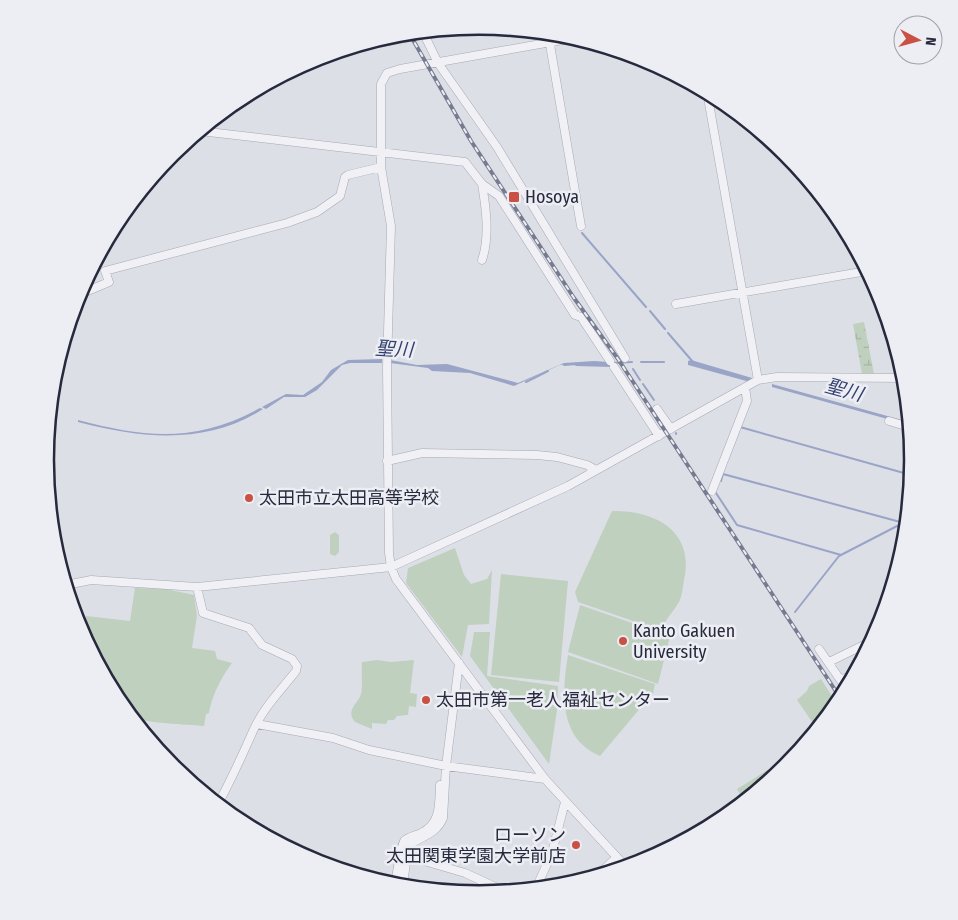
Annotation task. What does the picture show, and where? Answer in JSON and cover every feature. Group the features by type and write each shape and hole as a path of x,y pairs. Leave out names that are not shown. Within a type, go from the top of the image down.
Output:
{"street":[{"path":"426,39 438,63 497,148 625,358"},
{"path":"581,226 550,42 387,73 381,84 381,167 391,226 387,363 387,461 391,568 405,592 545,779 620,861"},
{"path":"709,103 758,380"},
{"path":"209,132 466,162 482,184 498,196 575,315 581,317 659,436"},
{"path":"89,290 109,282 105,271 254,233 317,212 340,196 345,178 348,175 381,167"},
{"path":"482,184 486,210 485,250 482,260"},
{"path":"676,304 860,271"},
{"path":"73,584 91,580 197,588 391,568 537,501 659,436 758,380 777,377 896,378"},
{"path":"712,491 747,401 745,387"},
{"path":"657,409 671,429"},
{"path":"889,421 902,425"},
{"path":"387,461 422,452 536,455 557,457 587,465 596,470"},
{"path":"197,588 203,613 249,628 262,645 296,662 296,671 270,702 257,724 221,798"},
{"path":"828,662 861,645"},
{"path":"819,648 840,679"},
{"path":"404,878 410,844 432,833 440,826 443,818 446,766 459,663"},
{"path":"257,724 333,738 369,750 435,764 545,779"},
{"path":"397,877 401,860 399,849 403,841 424,832 434,824 438,811 440,786 442,785"},
{"path":"540,880 552,853 565,802"},
{"path":"407,856 465,873 490,885"},
{"path":"609,864 617,857"}],"green space":[{"path":"864,322 874,374 862,374 853,324"},
{"path":"612,511 643,514 657,519 677,536 683,548 686,563 682,594 662,631 578,602 575,592"},
{"path":"335,532 339,535 339,552 335,556 330,554 330,535"},
{"path":"455,548 464,575 471,584 487,579 492,570 489,624 468,625 462,657 406,583 408,568"},
{"path":"501,574 568,581 559,682 491,675"},
{"path":"135,588 166,589 194,595 197,616 192,648 215,651 217,659 232,663 212,700 209,713 206,714 204,726 142,719 111,672 85,620 86,616 130,621"},
{"path":"580,605 670,636 658,684 568,652"},
{"path":"474,632 490,632 487,676 558,686 557,710 549,764 470,656"},
{"path":"568,655 655,684 653,693 600,756 586,748 576,738 570,726 564,698"},
{"path":"377,660 391,662 414,660 410,693 417,694 416,707 409,706 408,715 397,716 394,720 388,720 386,724 372,723 372,729 355,722 351,714 361,694 362,662"},
{"path":"821,679 832,696 813,723 797,700 807,691 809,686"},
{"path":"769,769 740,795 737,789"}],"water":[{"path":"382,359 382,363 350,363 342,365 317,390 305,397 284,397 266,409 262,407 286,394 303,395 322,382 331,370 348,360"},
{"path":"390,360 417,365 447,364 518,383 564,363 608,362 611,367 576,366 573,364 560,365 514,386 470,373 432,371 428,368 390,363"},
{"path":"691,360 752,378 750,382 688,365 688,361"},
{"path":"772,384 902,420 902,423 772,387"},
{"path":"260,408 263,409 241,421 219,429 196,434 149,435 101,428 78,422 78,420 126,431 170,434 214,427"}],"waterway":[{"path":"582,233 646,307"},
{"path":"650,311 665,329"},
{"path":"668,333 693,362"},
{"name":"聖川","path":"611,363 632,362"},
{"name":"聖川","path":"641,362 664,362"},
{"name":"聖川","path":"564,365 577,364"},
{"path":"633,369 640,380"},
{"name":"聖川","path":"526,382 548,371"},
{"path":"643,384 654,400"},
{"path":"740,427 904,473"},
{"path":"723,474 899,522"},
{"path":"721,481 723,474"},
{"path":"716,493 737,525 841,555"},
{"path":"795,612 839,556 899,525"}],"railway":[{"path":"413,41 471,141 574,298 618,359 835,691"}],"place":[{"name":"Hosoya","path":"514,197"},
{"name":"太田市立太田高等学校","path":"249,498"},
{"name":"Kanto Gakuen University","path":"623,641"},
{"name":"太田市第一老人福祉センター","path":"426,700"},
{"name":"ローソン 太田関東学園大学前店","path":"576,845"}]}
